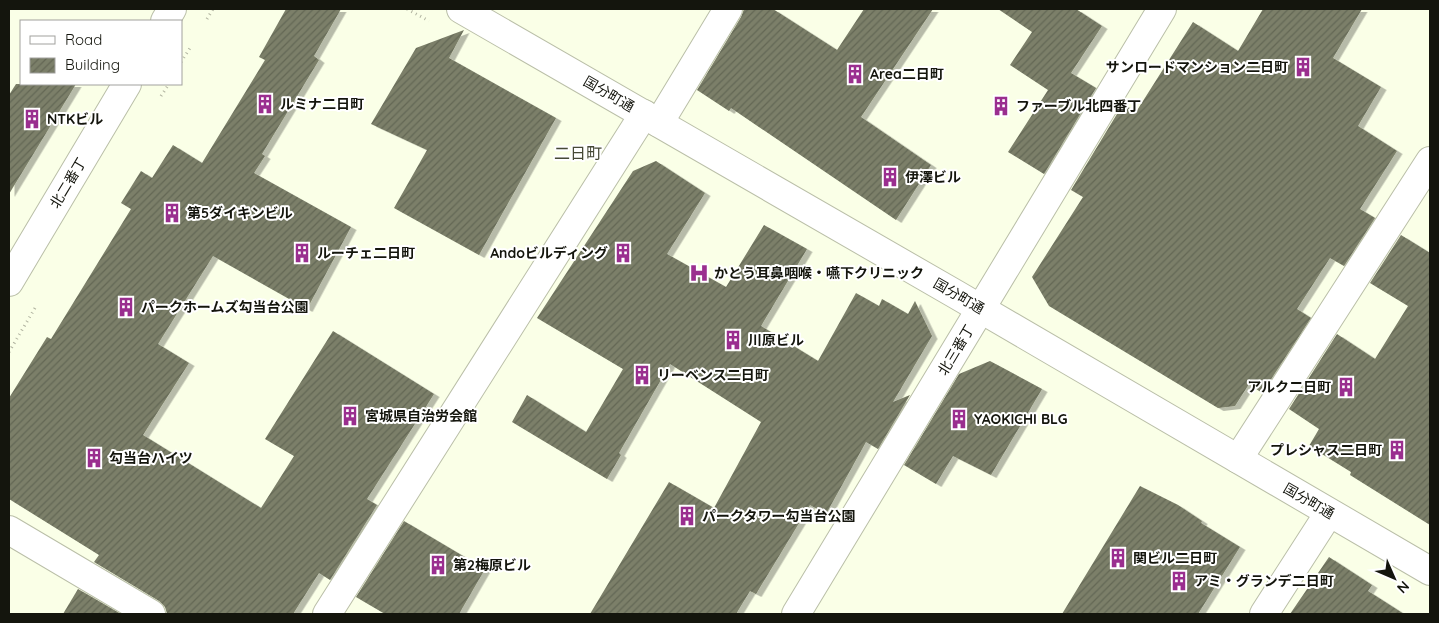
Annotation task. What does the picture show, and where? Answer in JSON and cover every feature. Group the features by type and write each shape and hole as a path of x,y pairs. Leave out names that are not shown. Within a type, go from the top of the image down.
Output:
{"street":[{"path":"166,20 172,9"},
{"name":"国分町通","path":"461,9 1430,571"},
{"path":"327,614 651,118 728,9"},
{"name":"北三番丁","path":"796,614 1162,9"},
{"name":"北二番丁","path":"9,282 126,85"},
{"path":"1238,459 1430,161"},
{"path":"1264,614 1329,513"},
{"path":"9,530 151,614"}],"building":[{"path":"286,9 341,9 314,56 319,60 262,154 265,156 254,173 351,227 307,309 213,256 158,344 189,363 143,435 261,508 294,456 265,439 333,331 434,394 367,499 377,505 330,580 319,573 293,614 167,614 165,607 159,601 94,562 99,555 9,499 9,398 47,337 51,339 131,209 121,203 141,171 152,178 173,145 202,163 265,60 259,57"},
{"path":"744,9 773,9 837,50 864,9 933,9 861,117 931,165 896,220 731,108 729,111 697,90"},
{"path":"998,9 1076,9 1102,26 1071,73 1096,88 1044,174 1008,152 1048,90 1010,65 1032,32"},
{"path":"1263,9 1362,9 1333,58 1381,87 1358,126 1397,151 1360,209 1375,218 1344,266 1330,258 1297,309 1311,318 1262,393 1249,384 1235,406 1218,408 1049,306 1032,277 1083,197 1071,190 1123,104 1136,112 1193,22 1238,51"},
{"path":"464,30 449,58 556,118 479,255 394,208 427,150 371,124 416,48"},
{"name":"NTKビル","path":"16,84 75,85 9,194 9,95"},
{"path":"656,161 705,193 667,254 726,287 764,225 807,249 761,326 818,361 856,293 879,306 882,299 908,314 915,301 932,336 893,402 910,395 878,449 866,442 826,514 810,505 756,594 750,591 736,614 590,614 669,482 714,508 761,422 670,364 619,453 621,455 607,479 512,422 527,395 586,432 623,369 537,318 633,171"},
{"path":"1401,235 1430,253 1430,525 1350,475 1351,472 1309,446 1319,429 1289,409 1337,334 1375,359 1408,306 1370,283"},
{"path":"990,361 1042,389 991,475 953,456 936,484 904,465 959,374"},
{"path":"1140,486 1178,505 1202,521 1201,523 1240,547 1198,614 1062,614"},
{"path":"404,521 485,569 459,614 385,614 356,597"},
{"path":"1329,557 1372,585 1368,591 1404,614 1290,614"},
{"path":"78,589 121,614 63,614"}],"place":[{"name":"サンロードマンション二日町","path":"1303,67"},
{"name":"Area二日町","path":"855,74"},
{"name":"ルミナ二日町","path":"265,104"},
{"name":"ファーブル北四番丁","path":"1001,106"},
{"name":"NTKビル","path":"32,119"},
{"name":"伊澤ビル","path":"890,177"},
{"name":"第5ダイキンビル","path":"172,213"},
{"name":"ルーチェ二日町","path":"302,253"},
{"name":"Andoビルディング","path":"623,253"},
{"name":"かとう耳鼻咽喉・嚥下クリニック","path":"699,273"},
{"name":"パークホームズ勾当台公園","path":"126,307"},
{"name":"川原ビル","path":"733,340"},
{"name":"リーベンス二日町","path":"642,375"},
{"name":"アルク二日町","path":"1346,387"},
{"name":"宮城県自治労会館","path":"350,416"},
{"name":"YAOKICHI BLG","path":"959,419"},
{"name":"プレシャス二日町","path":"1397,450"},
{"name":"勾当台ハイツ","path":"94,458"},
{"name":"パークタワー勾当台公園","path":"687,516"},
{"name":"関ビル二日町","path":"1118,558"},
{"name":"第2梅原ビル","path":"438,565"},
{"name":"アミ・グランデ二日町","path":"1179,581"}],"district":[{"name":"二日町","path":"578,153"}]}
